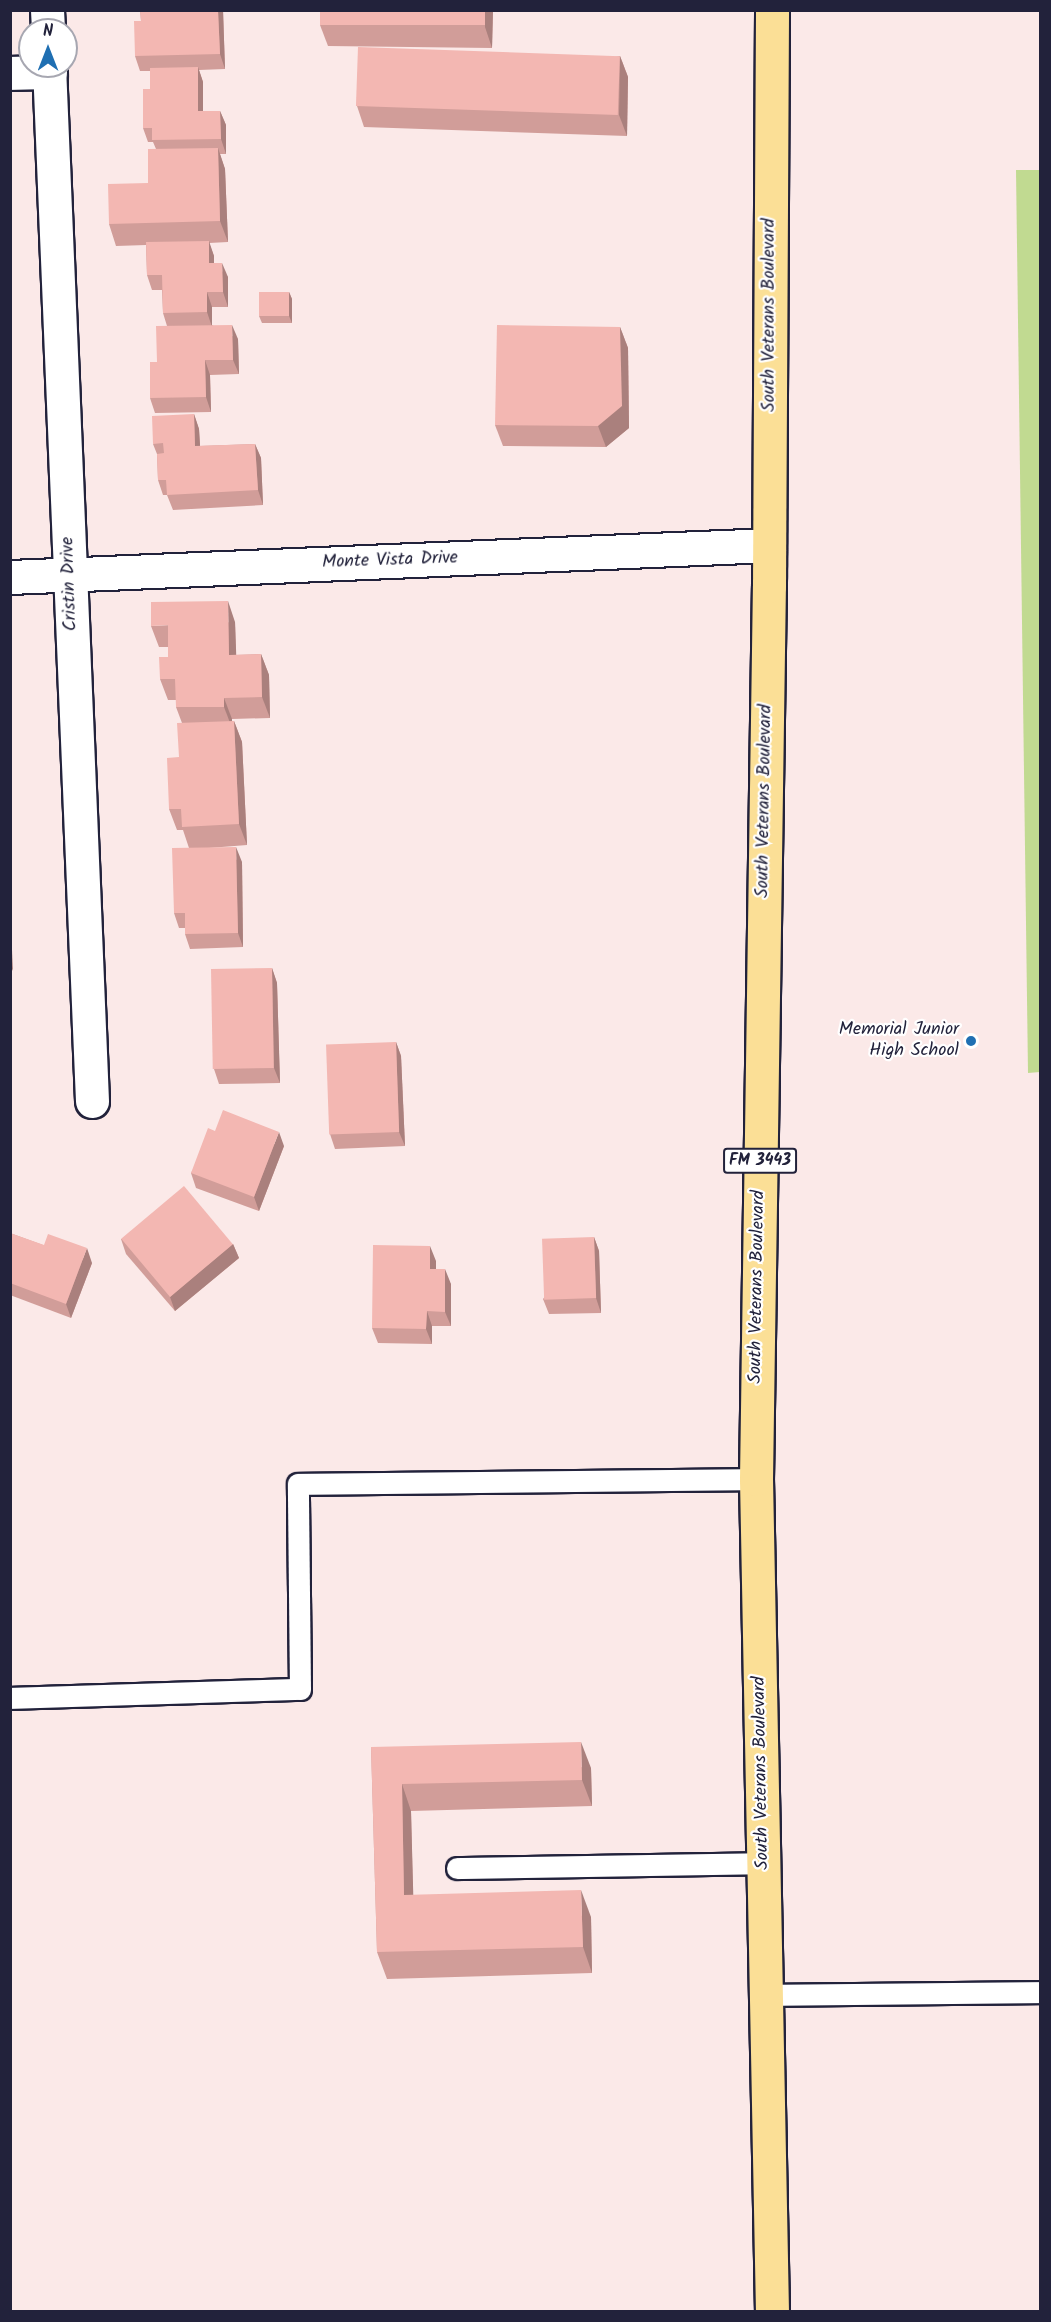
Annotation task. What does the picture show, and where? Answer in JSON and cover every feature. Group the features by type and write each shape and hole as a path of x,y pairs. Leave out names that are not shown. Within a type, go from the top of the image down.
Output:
{"main road":[{"name":"South Veterans Boulevard","path":"772,10 769,544 756,1479 772,2312"}],"street":[{"name":"Cristin Drive","path":"49,78 92,1101"},
{"name":"Monte Vista Drive","path":"10,577 769,544"}],"lane":[{"path":"10,1698 300,1689 298,1484 756,1479"},
{"path":"457,1868 764,1863"},
{"path":"766,1995 1041,1992"}],"green space":[{"path":"1016,170 1040,170 1040,1072 1028,1073"}],"building":[{"path":"140,10 218,10 220,54 135,56 134,21 141,21"},
{"path":"320,10 485,10 485,25 320,25"},
{"path":"358,47 620,56 618,115 356,106"},
{"path":"198,67 198,111 220,111 221,139 152,140 152,128 143,128 143,89 150,89 150,68"},
{"path":"218,148 220,221 109,224 108,184 148,183 148,149"},
{"path":"209,241 209,263 222,263 223,292 207,292 207,312 163,313 162,275 147,275 146,242"},
{"path":"259,292 289,292 289,316 259,316"},
{"path":"232,325 233,360 205,360 206,397 150,398 150,362 157,362 156,326"},
{"path":"497,325 620,327 622,406 598,426 495,425"},
{"path":"194,414 195,446 255,444 258,490 167,495 166,480 158,480 157,454 164,453 163,443 153,444 152,416"},
{"path":"228,601 229,655 261,654 262,697 224,698 224,707 176,707 175,679 160,679 159,657 168,657 168,625 151,626 151,602"},
{"path":"234,721 239,824 182,827 181,809 169,809 167,758 179,757 177,723"},
{"path":"236,847 238,933 185,934 185,913 174,913 172,848"},
{"path":"272,968 274,1068 213,1069 211,969"},
{"path":"396,1042 399,1132 329,1134 326,1044"},
{"path":"223,1110 279,1132 254,1197 191,1173 208,1128 215,1131"},
{"path":"184,1186 233,1244 170,1297 121,1239"},
{"path":"10,1233 44,1245 48,1234 87,1248 66,1304 10,1283"},
{"path":"594,1237 596,1298 544,1300 542,1239"},
{"path":"373,1245 430,1246 430,1269 445,1269 445,1312 427,1311 426,1329 372,1328"},
{"path":"581,1742 582,1780 402,1784 404,1895 581,1890 583,1947 377,1952 371,1747"}],"place":[{"name":"Memorial Junior High School","path":"971,1041"}]}
